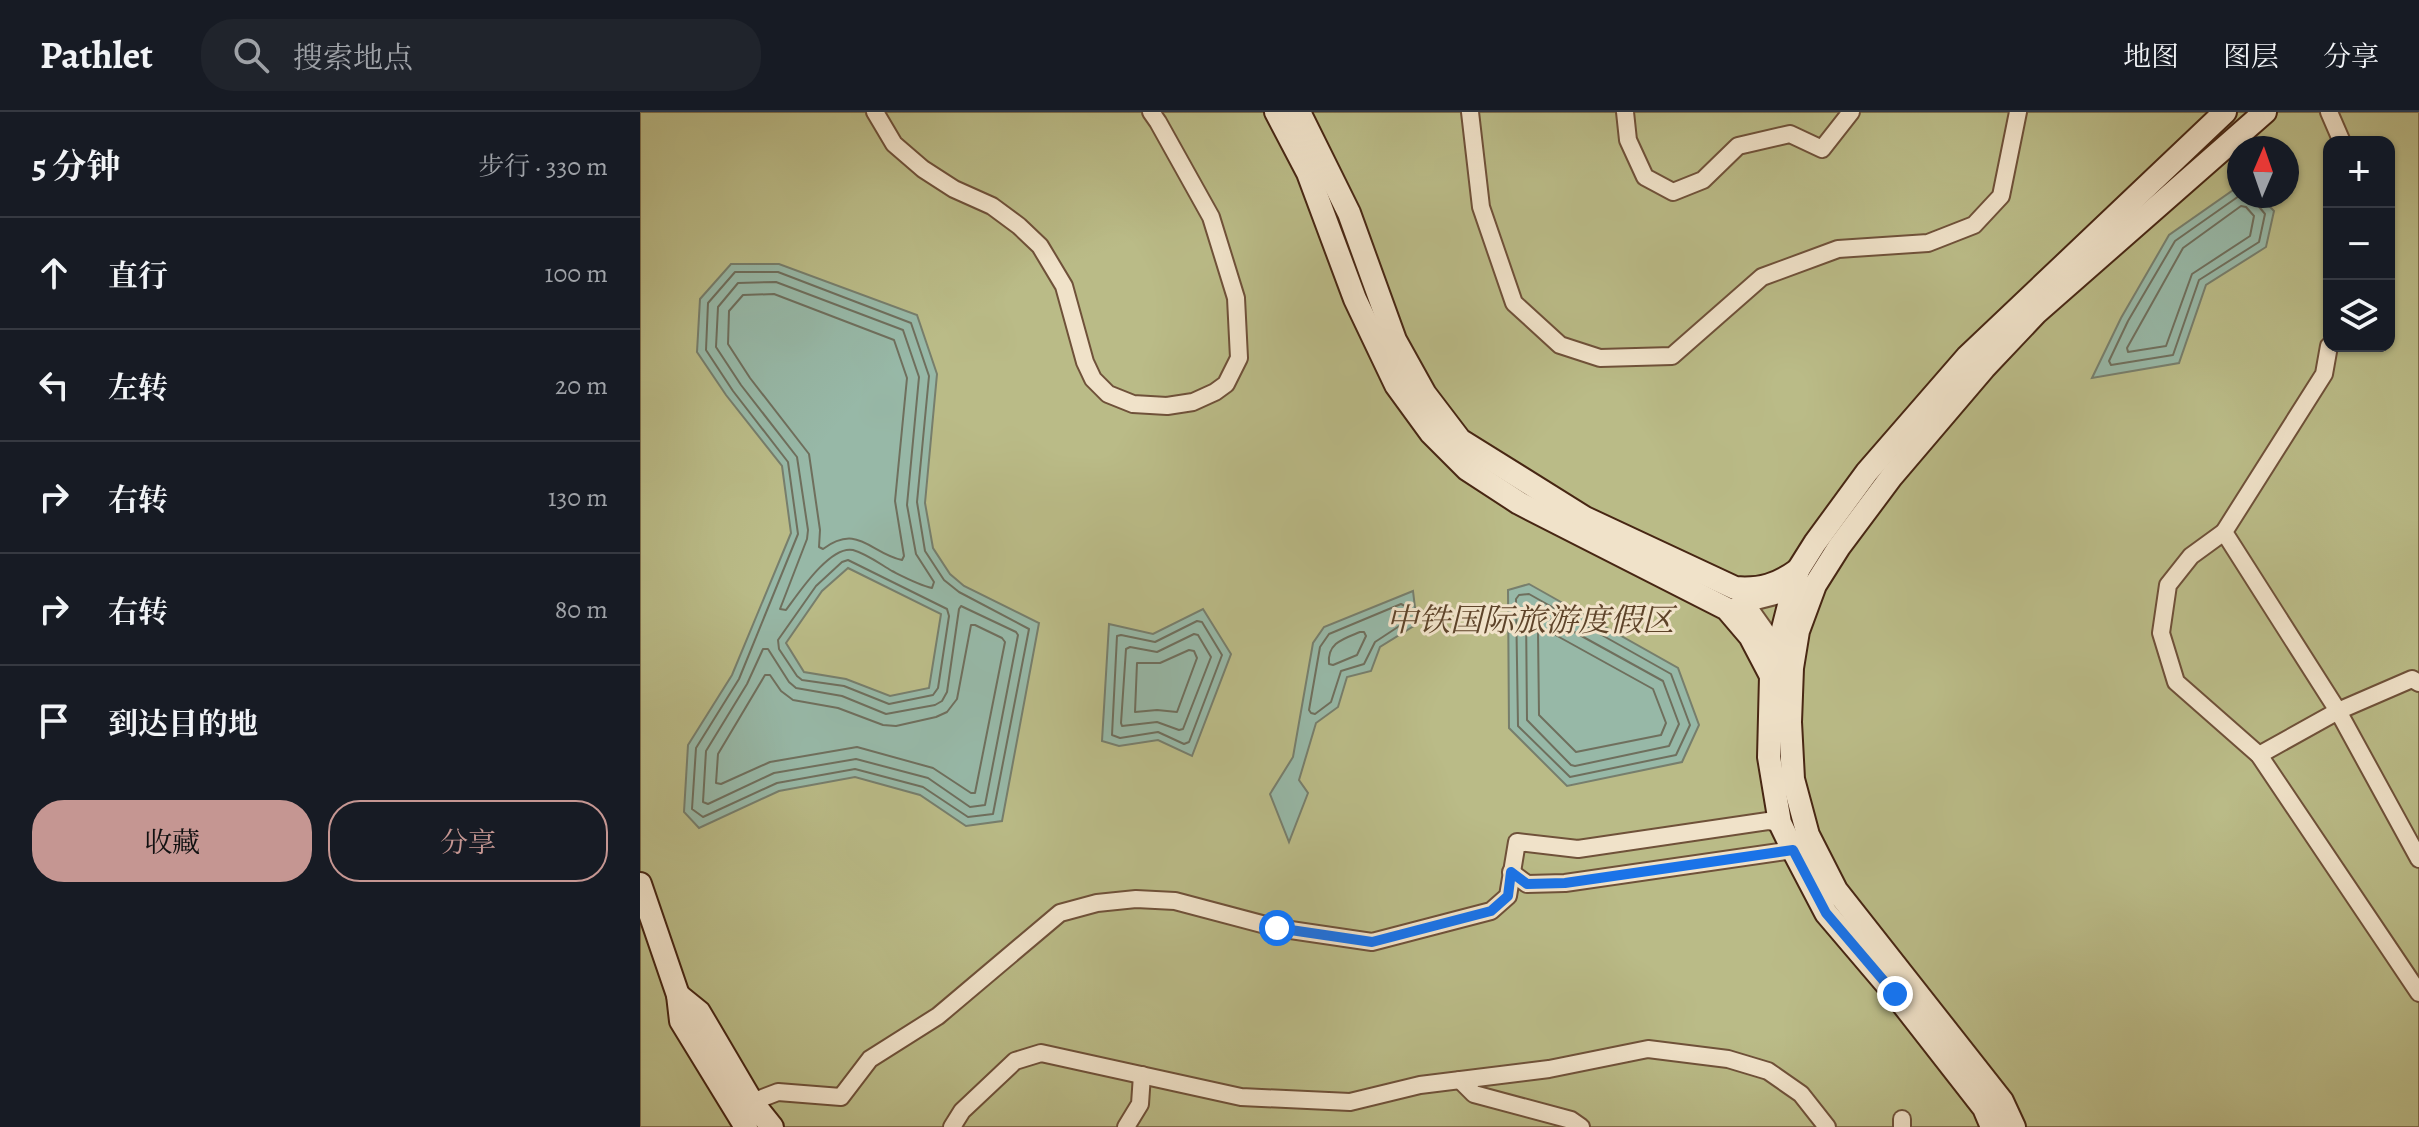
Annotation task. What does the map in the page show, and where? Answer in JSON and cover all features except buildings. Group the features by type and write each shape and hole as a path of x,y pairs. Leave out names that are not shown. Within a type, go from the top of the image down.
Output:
{"street":[{"path":"875,112 894,144 923,169 954,189 992,206 1040,246 1064,286 1085,362 1093,379 1108,394 1133,404 1167,406 1193,402 1226,384 1239,358 1236,298 1211,217 1151,112"},
{"path":"1276,112 1308,173 1355,299 1396,385 1431,433 1467,469 1519,503 1736,600 1745,628 1781,672"},
{"path":"1299,112 1349,213 1395,340 1425,394 1460,440 1585,518 1736,600 1778,649"},
{"path":"1470,112 1481,207 1514,303 1560,345 1600,358 1672,356 1762,277 1838,249 1928,243 1974,225 2001,196 2018,112"},
{"path":"1625,112 1628,140 1645,177 1673,192 1703,180 1738,146 1790,134 1822,149 1851,112"},
{"path":"2014,1127 2002,1101 1836,890 1808,835 1793,779 1790,722 1778,649 1815,543 1867,472 1967,357 2225,112"},
{"path":"1736,600 1760,589 1802,582 1839,547 1892,476 1984,368 2036,313 2265,112"},
{"path":"2329,112 2339,136"},
{"path":"2328,352 2324,374 2224,532 2191,556 2168,585 2161,633 2176,682 2259,755 2419,993"},
{"path":"2224,532 2338,711 2419,859"},
{"path":"1802,582 1798,631 1781,672 1769,757 1780,823 1826,913 1976,1097 1992,1127"},
{"path":"2259,755 2338,711 2412,679 2419,683"},
{"path":"752,1102 778,1092 841,1097 870,1059 938,1016 1060,913 1097,903 1136,899 1175,901 1277,928 1372,942 1491,911 1508,896 1517,842 1578,849 1768,821 1780,823"},
{"path":"1511,872 1527,884 1565,883 1793,850"},
{"path":"640,884 678,995 681,1021 746,1127"},
{"path":"678,995 699,1012 752,1102 772,1127"},
{"path":"952,1127 962,1111 1015,1061 1041,1053 1241,1097 1350,1102 1420,1085 1549,1069 1648,1049 1728,1059 1768,1071 1801,1094 1827,1127"},
{"path":"1126,1127 1140,1104 1142,1075"},
{"path":"1460,1080 1474,1094 1571,1120 1581,1127"}],"green space":[{"name":"中铁国际旅游度假区","path":"640,112 2419,112 2419,1127 640,1127"}],"water":[{"path":"2227,194 2227,208 2271,208 2274,211 2266,247 2206,285 2179,363 2092,378 2121,318 2169,235"},
{"path":"731,264 779,264 917,315 937,374 925,503 933,548 950,574 964,586 1039,623 1002,821 966,826 920,795 855,777 779,791 699,828 684,812 688,745 732,675 791,533 782,466 726,395 697,352 700,299","holes":["848,568 941,614 929,688 890,696 846,679 804,672 786,643 822,591"]},
{"path":"1529,584 1678,668 1699,725 1682,762 1567,786 1509,728 1508,590"},
{"path":"1413,591 1417,624 1380,647 1371,671 1347,677 1338,707 1316,723 1299,780 1308,793 1289,842 1270,794 1293,757 1313,643 1324,627"},
{"path":"1203,609 1231,654 1192,756 1158,740 1119,746 1102,741 1109,624 1153,634"}],"route":[{"path":"1277,928 1372,942 1491,911 1508,896 1511,872 1527,884 1565,883 1793,850 1826,913 1895,994"}]}
